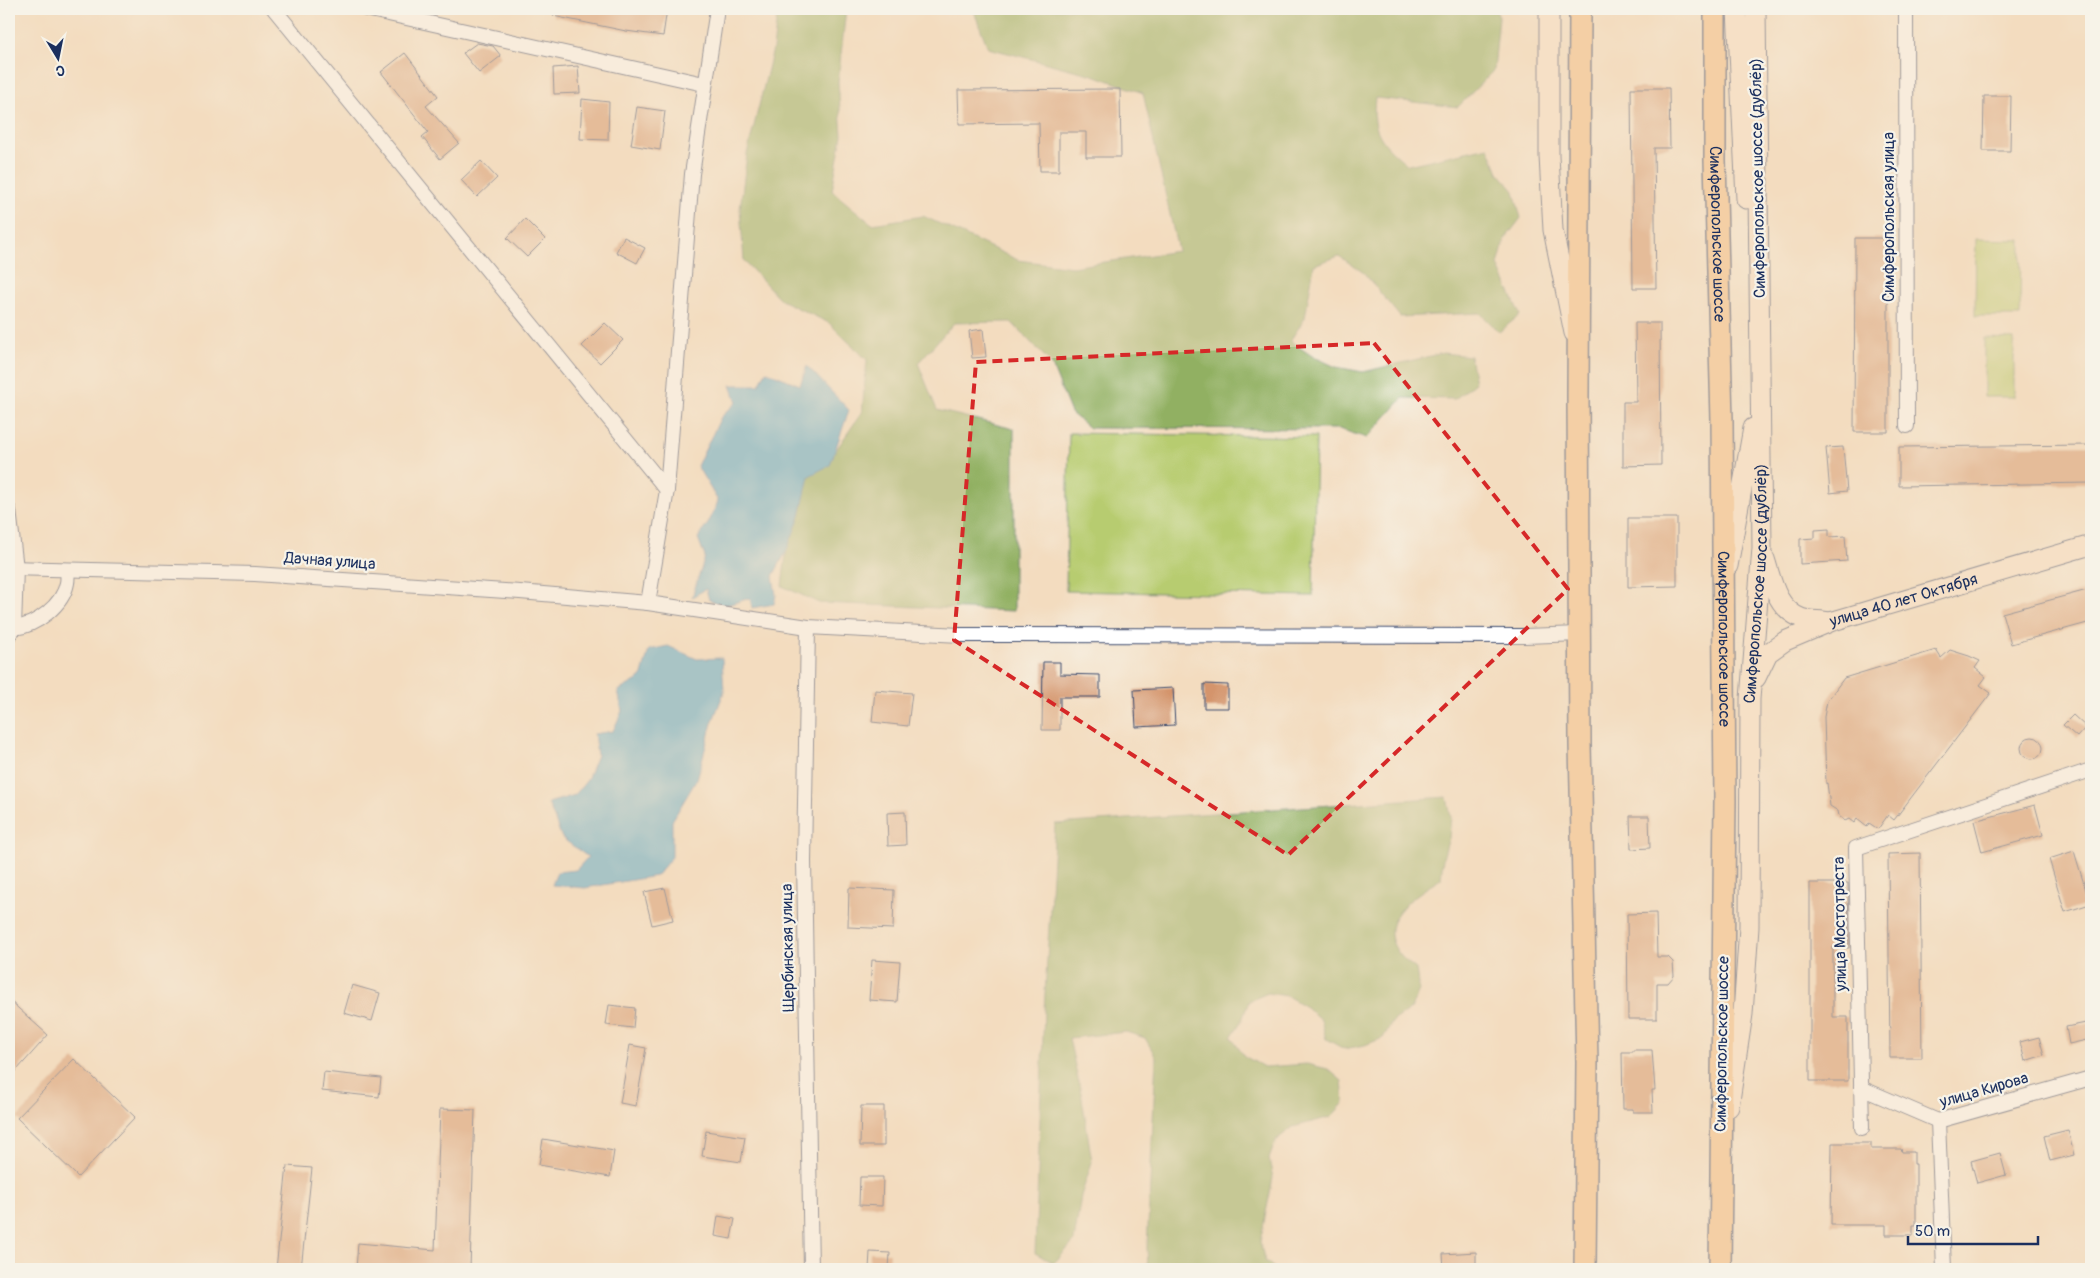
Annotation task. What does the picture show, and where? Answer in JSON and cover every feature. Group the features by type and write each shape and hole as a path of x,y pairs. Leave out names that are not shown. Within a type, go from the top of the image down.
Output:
{"main road":[{"path":"1549,9 1549,156 1553,230 1566,303 1578,351"},
{"path":"1580,9 1578,351 1580,634 1582,877 1588,1062 1585,1269"},
{"name":"Симферопольское шоссе","path":"1715,9 1715,160 1722,420 1725,801 1720,1269"},
{"path":"1737,9 1747,226 1760,322"},
{"name":"Симферопольское шоссе (дублёр)","path":"1721,1156 1744,1004 1749,927 1750,699 1762,548 1756,9"},
{"path":"1722,593 1737,526 1748,447 1761,398"},
{"name":"улица 40 лет Октября","path":"1750,699 1758,672 1768,653 1785,641 1830,622 2091,545"},
{"path":"1762,548 1776,595 1788,609 1801,618 1830,622"}],"street":[{"path":"274,9 668,490"},
{"path":"366,9 704,84"},
{"path":"648,603 668,490 692,174 704,84 717,9"},
{"name":"Симферопольская улица","path":"1906,9 1907,426"},
{"path":"9,510 12,568 12,632 43,616 58,602 67,584 68,570"},
{"name":"Дачная улица","path":"12,568 255,574 648,603 808,627 960,635 1525,636 1580,634"},
{"name":"Щербинская улица","path":"808,627 804,861 811,1269"},
{"name":"улица Мостотреста","path":"1862,1128 1856,848 2091,770"},
{"name":"улица Кирова","path":"1862,1088 1938,1121 2091,1078"},
{"path":"1938,1121 1944,1269"}],"highlighted area":[{"path":"1374,343 1568,589 1288,855 954,640 976,362"}],"green space":[{"path":"778,9 846,9 838,82 842,135 832,191 872,224 923,216 1018,260 1072,267 1178,251 1143,93 1093,75 988,48 973,9 1495,9 1499,17 1494,70 1458,107 1375,98 1374,110 1380,136 1391,150 1408,165 1488,147 1498,172 1514,191 1521,218 1505,239 1498,265 1520,315 1499,332 1480,313 1400,317 1364,273 1339,256 1314,265 1305,318 1290,341 1312,356 1336,367 1363,372 1443,353 1470,356 1475,383 1455,399 1403,398 1367,438 1339,429 1089,428 1071,413 1051,363 1011,322 954,323 918,363 937,410 1014,429 1014,611 819,603 782,586 791,515 805,464 834,453 862,412 867,360 829,323 781,300 744,261 740,209 747,154 773,49"},
{"path":"1976,239 2021,240 2020,316 1975,316"},
{"path":"1984,338 2014,339 2014,397 1984,397"},
{"path":"1069,433 1316,437 1313,596 1066,591"},
{"path":"1447,797 1451,817 1441,879 1409,901 1400,910 1394,920 1391,931 1393,943 1401,956 1416,969 1419,990 1411,1009 1393,1021 1383,1038 1365,1045 1344,1049 1326,1039 1321,1020 1306,1007 1287,996 1268,993 1249,1001 1242,1020 1231,1037 1244,1056 1264,1067 1307,1064 1328,1069 1342,1081 1344,1103 1331,1117 1293,1127 1276,1140 1269,1159 1273,1178 1260,1242 1265,1261 1276,1269 1148,1269 1147,1247 1156,1057 1145,1038 1126,1032 1069,1038 1082,1098 1092,1162 1081,1196 1074,1242 1054,1263 1035,1253 1044,1010 1055,824"}],"water":[{"path":"807,366 849,410 830,465 809,476 800,516 786,552 773,576 776,595 774,604 752,608 750,598 724,606 709,600 706,589 692,597 705,557 698,538 709,522 718,501 697,466 721,417 737,402 731,385 759,385 766,371 800,385"},
{"path":"668,646 697,659 722,658 724,692 712,723 697,779 672,821 672,857 656,876 585,888 552,885 557,872 576,870 588,857 562,838 548,803 575,795 587,780 597,755 594,734 613,731 622,711 618,691 641,678 649,650"}],"building":[{"path":"554,9 667,9 663,36 626,31 553,16"},
{"path":"477,43 493,46 501,56 479,73 463,53"},
{"path":"405,53 438,96 426,106 459,143 440,159 422,137 428,132 381,72"},
{"path":"578,66 580,93 554,94 553,68"},
{"path":"1631,88 1669,88 1670,148 1654,148 1656,288 1633,288"},
{"path":"1120,89 1121,157 1086,157 1086,132 1059,132 1059,171 1040,171 1039,123 959,124 958,90"},
{"path":"1984,96 2011,96 2010,151 1983,151"},
{"path":"582,99 609,102 608,140 580,139"},
{"path":"637,107 665,111 660,150 631,145"},
{"path":"481,161 497,178 477,197 461,180"},
{"path":"525,219 545,239 527,257 507,238"},
{"path":"624,237 645,248 637,263 616,252"},
{"path":"1855,238 1888,238 1888,432 1854,432"},
{"path":"605,323 623,340 600,363 582,346"},
{"path":"1635,323 1660,323 1661,465 1623,466 1623,402 1636,402"},
{"path":"983,329 986,357 972,358 969,331"},
{"path":"2091,445 2091,483 1899,486 1899,447"},
{"path":"1843,447 1847,491 1830,493 1826,448"},
{"path":"1628,518 1677,518 1677,586 1628,587"},
{"path":"1829,529 1829,537 1845,536 1847,561 1800,564 1800,539 1815,538 1815,530"},
{"path":"2091,589 2091,622 2011,644 2002,613"},
{"path":"1936,650 1941,658 1950,650 1980,661 1975,668 1986,677 1980,685 1991,693 1894,820 1888,815 1878,829 1869,823 1867,827 1857,819 1854,823 1849,819 1845,821 1839,816 1838,811 1830,806 1826,784 1824,717 1827,701 1844,678"},
{"path":"1043,662 1060,662 1060,674 1100,675 1100,697 1060,697 1060,730 1042,730"},
{"path":"1204,684 1228,685 1228,708 1204,708"},
{"path":"1173,688 1175,725 1136,727 1134,690"},
{"path":"875,690 912,693 908,726 872,722"},
{"path":"2073,715 2086,727 2077,737 2063,725"},
{"path":"2032,737 2040,740 2043,748 2040,756 2032,759 2024,756 2021,748 2024,740"},
{"path":"2035,805 2043,835 1982,852 1974,821"},
{"path":"905,812 906,845 888,846 887,813"},
{"path":"1630,816 1649,816 1650,848 1631,849"},
{"path":"2074,851 2090,904 2065,912 2049,859"},
{"path":"1920,853 1922,1058 1890,1058 1888,854"},
{"path":"1810,883 1848,883 1849,948 1833,947 1833,1017 1848,1017 1848,1081 1810,1081"},
{"path":"665,888 673,920 652,925 644,892"},
{"path":"849,888 894,890 893,929 848,927"},
{"path":"1656,913 1657,957 1668,957 1673,962 1674,976 1668,983 1657,983 1657,1019 1628,1019 1627,914"},
{"path":"872,960 900,962 897,1002 869,1000"},
{"path":"352,985 380,993 372,1021 344,1013"},
{"path":"9,1000 48,1035 9,1079"},
{"path":"609,1005 635,1008 633,1028 606,1025"},
{"path":"2091,1022 2091,1039 2069,1044 2066,1027"},
{"path":"2039,1037 2044,1055 2025,1061 2020,1042"},
{"path":"630,1045 646,1048 636,1106 620,1103"},
{"path":"1633,1050 1652,1050 1655,1090 1652,1090 1653,1112 1633,1112 1633,1109 1623,1109 1622,1052 1633,1052"},
{"path":"74,1059 135,1117 78,1177 17,1118"},
{"path":"324,1072 381,1078 379,1097 322,1091"},
{"path":"861,1106 884,1106 884,1146 860,1146"},
{"path":"440,1109 475,1110 470,1269 356,1269 358,1243 435,1250"},
{"path":"2068,1130 2074,1155 2050,1161 2044,1136"},
{"path":"706,1131 745,1137 741,1162 702,1156"},
{"path":"543,1139 614,1151 610,1177 539,1165"},
{"path":"1832,1143 1871,1143 1871,1149 1901,1149 1902,1152 1914,1152 1914,1164 1916,1164 1916,1225 1913,1225 1913,1235 1886,1235 1886,1225 1831,1225"},
{"path":"2000,1153 2006,1175 1977,1183 1971,1161"},
{"path":"287,1166 312,1168 301,1269 276,1269"},
{"path":"860,1177 883,1177 882,1206 859,1205"},
{"path":"718,1216 735,1219 731,1239 715,1236"},
{"path":"870,1252 890,1253 889,1269 869,1269"},
{"path":"1476,1252 1476,1269 1444,1269 1443,1254"}]}
